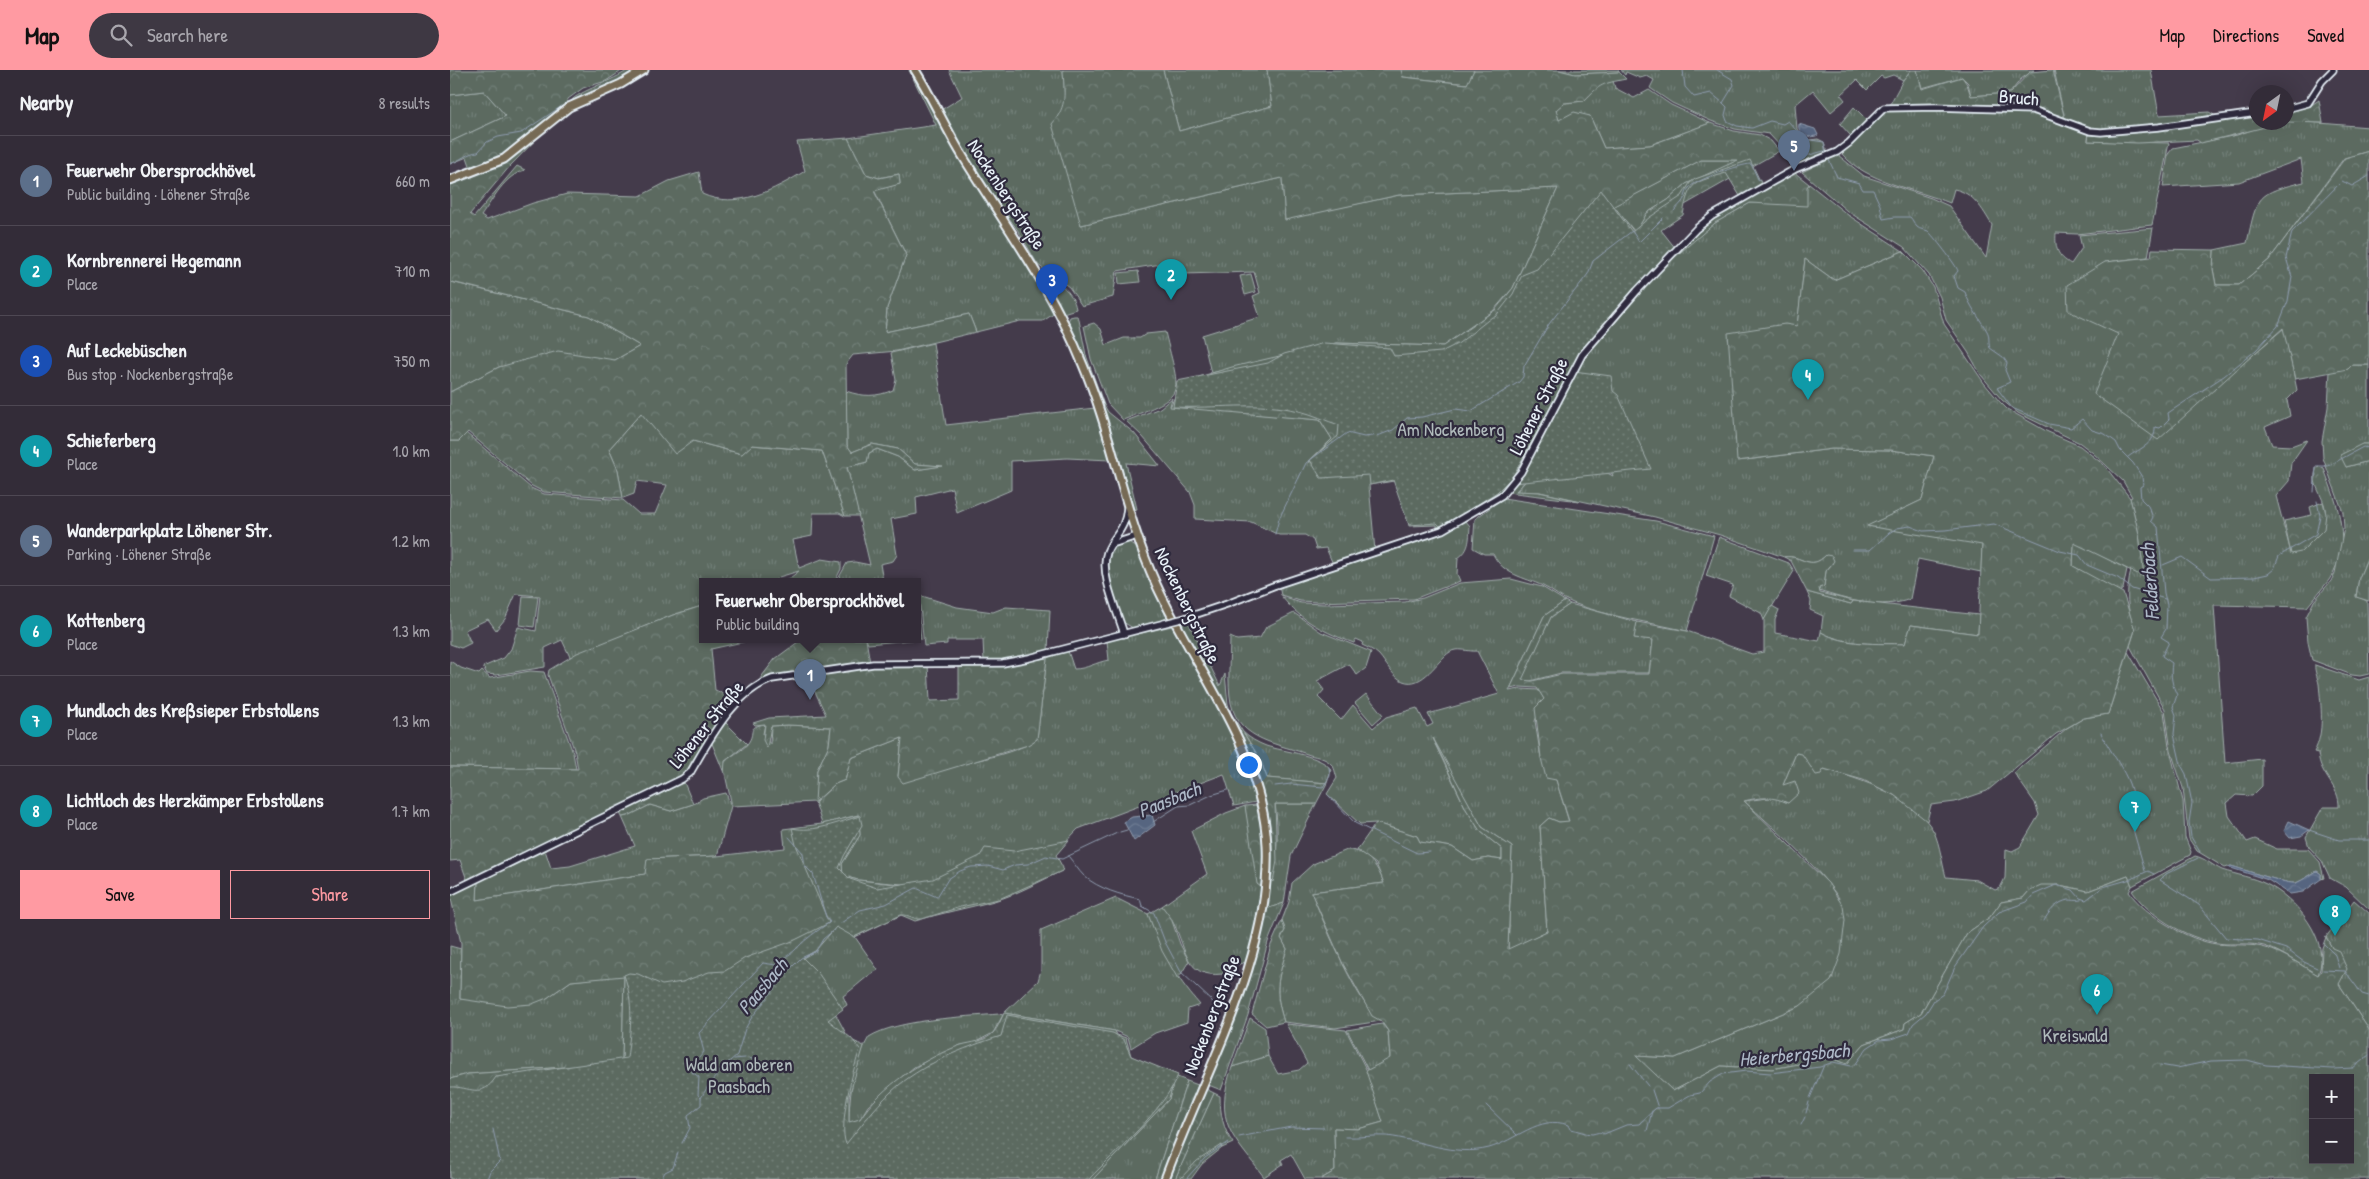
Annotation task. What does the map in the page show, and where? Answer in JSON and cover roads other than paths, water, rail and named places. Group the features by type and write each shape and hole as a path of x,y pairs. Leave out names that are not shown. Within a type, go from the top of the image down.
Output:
{"main road":[{"path":"450,180 504,159 569,107 621,84 644,70"},
{"name":"Nockenbergstraße","path":"915,70 953,140 1022,246 1062,316 1095,396 1136,532 1160,593 1234,729 1252,776 1261,807 1267,843 1261,918 1251,958 1233,1009 1165,1179"}],"street":[{"path":"2294,108 2308,103 2322,80 2333,70"},
{"name":"Bruch","path":"1795,169 1826,157 1850,143 1884,108 1890,106 2033,110 2101,132 2159,127 2249,114"},
{"name":"Löhener Straße","path":"450,892 682,779 690,773 724,720 752,688 761,683 772,679 873,664 1003,663 1029,658 1185,618 1273,586 1442,530 1502,495 1521,472 1582,355 1637,290 1696,228 1712,216 1795,169"},
{"path":"1124,634 1104,566 1107,553 1126,521 1127,503"},
{"path":"1120,533 1136,532"},
{"path":"1112,544 1136,532"}],"water":[{"path":"1799,124 1815,129 1818,135 1811,137 1804,135 1800,131"},
{"path":"1152,815 1155,825 1134,841 1124,822 1132,817"},
{"path":"2289,821 2309,830 2301,836 2290,838 2284,831"},
{"path":"2231,866 2292,883 2299,882 2317,871 2321,874 2321,879 2303,892 2290,894 2268,880 2228,867"}],"waterway":[{"path":"1683,70 1685,87 1694,97 1711,93 1723,103"},
{"name":"Felderbach","path":"1717,70 1732,79 1734,85 1723,103 1727,107 1725,115 1727,121 1737,126 1752,128 1770,121 1783,124 1788,121 1804,139 1824,142 1826,154"},
{"path":"450,164 471,153 478,152 487,142 498,137 521,133 562,106"},
{"path":"1791,160 1824,151"},
{"name":"Felderbach","path":"1828,158 1837,177 1859,183 1863,190 1873,190 1880,205 1883,219 1910,217 1918,228 1930,233 1949,257 1958,271 1954,276 1958,288 1965,292 1987,331 1990,348 2003,357 2007,363 2005,370 2010,382 1997,388 2012,408 2049,424 2071,428 2082,419 2092,430 2105,434 2116,442 2120,450 2133,463 2142,477 2143,485 2140,487 2141,499 2148,506 2153,517 2151,521 2158,527 2164,593 2167,605 2166,629 2161,637 2169,642 2162,656 2172,663 2172,680 2177,695 2173,707 2176,715 2174,734 2181,765 2186,774 2192,803 2189,822 2191,837 2200,852"},
{"path":"1674,211 1683,200 1689,188 1718,173 1751,164 1759,181"},
{"path":"2128,457 2150,442 2155,433 2155,427 2160,428 2169,419 2168,413 2224,376 2256,350 2278,326 2288,301 2292,277 2286,258 2292,232 2342,181 2352,186 2369,176"},
{"path":"1275,534 1279,519 1306,463 1347,433 1364,437 1380,435 1393,430 1407,418 1422,417 1455,409 1471,411 1519,382 1523,377 1524,366 1549,324 1588,274 1593,261 1632,231 1639,242 1663,218"},
{"path":"2314,492 2316,466 2328,466 2363,447 2369,448"},
{"path":"2163,565 2182,557 2211,578 2254,577 2268,574 2274,569 2279,556 2316,534 2320,516 2317,501"},
{"path":"1852,550 1870,550 1897,528 1910,526 1923,531 1994,524 2060,551 2079,555 2087,565 2118,578 2132,589 2165,599"},
{"path":"2101,733 2129,784 2132,795 2129,815 2145,871"},
{"name":"Paasbach","path":"1275,786 1291,784 1323,787 1330,776 1329,767"},
{"name":"Paasbach","path":"1153,822 1178,806 1190,805 1211,795 1228,790"},
{"name":"Paasbach","path":"1328,795 1355,823 1417,853 1430,852"},
{"name":"Paasbach","path":"1120,832 1127,830"},
{"path":"2309,830 2339,840 2369,840"},
{"name":"Paasbach","path":"841,923 860,910 886,904 916,888 937,897 948,879 960,871 971,867 988,866 1003,870 1015,865 1028,864 1046,856 1062,859 1117,833"},
{"path":"701,1098 698,1095 699,1077 692,1072 694,1064 704,1052 699,1033 763,963 776,965 830,922 826,917 813,874 805,866 803,853 789,837"},
{"path":"1069,857 1082,874 1096,885 1125,896 1140,899 1142,906 1154,913 1165,942 1181,972 1212,1001 1220,1015"},
{"name":"Felderbach","path":"2198,858 2166,874 2160,880 2199,905 2226,938 2258,940 2286,949 2304,962 2317,968"},
{"name":"Heierbergsbach","path":"1345,1137 1387,1136 1450,1149 1476,1150 1499,1145 1528,1130 1548,1123 1568,1125 1570,1129 1592,1134 1600,1132 1604,1134 1626,1125 1639,1124 1656,1108 1668,1108 1690,1095 1700,1093 1710,1082 1723,1074 1746,1071 1770,1073 1820,1067 1833,1062 1851,1066 1855,1065 1867,1048 1879,1040 1891,1039 1909,1033 1913,1024 1926,1013 1934,1000 1943,994 1955,967 1983,927 1999,912 2027,902 2033,895 2056,885 2073,890 2080,898 2086,900 2103,887 2131,879 2148,871 2154,874"},
{"path":"2044,921 2048,914 2061,902 2081,900"},
{"name":"Paasbach","path":"682,1143 690,1128 688,1115 701,1105 701,1098 708,1086 724,1066 737,1055 745,1029 752,1017 792,967 801,958 816,951 823,939 834,930"},
{"path":"2324,944 2335,955 2339,968"},
{"name":"Felderbach","path":"2323,970 2345,971 2362,994 2369,996"},
{"path":"2160,1065 2177,1068 2211,1061 2247,1060 2266,1065 2333,1069 2353,1068 2369,1055"},
{"path":"734,1059 745,1058"},
{"path":"749,1058 770,1065"},
{"path":"1630,1064 1648,1086"},
{"path":"1810,1098 1824,1065"},
{"path":"1652,1090 1658,1108"},
{"path":"1806,1113 1809,1102"},
{"name":"Heierbergsbach","path":"1486,1105 1517,1135"},
{"path":"1647,1131 1652,1111"},
{"path":"1801,1125 1805,1117"},
{"name":"Heierbergsbach","path":"1239,1137 1291,1127 1324,1128"},
{"path":"487,1179 490,1171 500,1161 493,1129"},
{"name":"Heierbergsbach","path":"1186,1179 1205,1158 1229,1142"},
{"name":"Paasbach","path":"661,1179 665,1172 673,1168 678,1152"}],"place":[{"name":"Wanderparkplatz Löhener Str.","path":"1794,171"},
{"name":"Kornbrennerei Hegemann","path":"1171,300"},
{"name":"Auf Leckebüschen","path":"1052,305"},
{"name":"Schieferberg","path":"1808,400"},
{"name":"Feuerwehr Obersprockhövel","path":"810,700"},
{"name":"Mundloch des Kreßsieper Erbstollens","path":"2135,832"},
{"name":"Lichtloch des Herzkämper Erbstollens","path":"2335,936"},
{"name":"Kottenberg","path":"2097,1015"}],"park label":[{"name":"Am Nockenberg","path":"1451,429"},
{"name":"Kreiswald","path":"2075,1035"},
{"name":"Wald am oberen Paasbach","path":"739,1075"}]}
